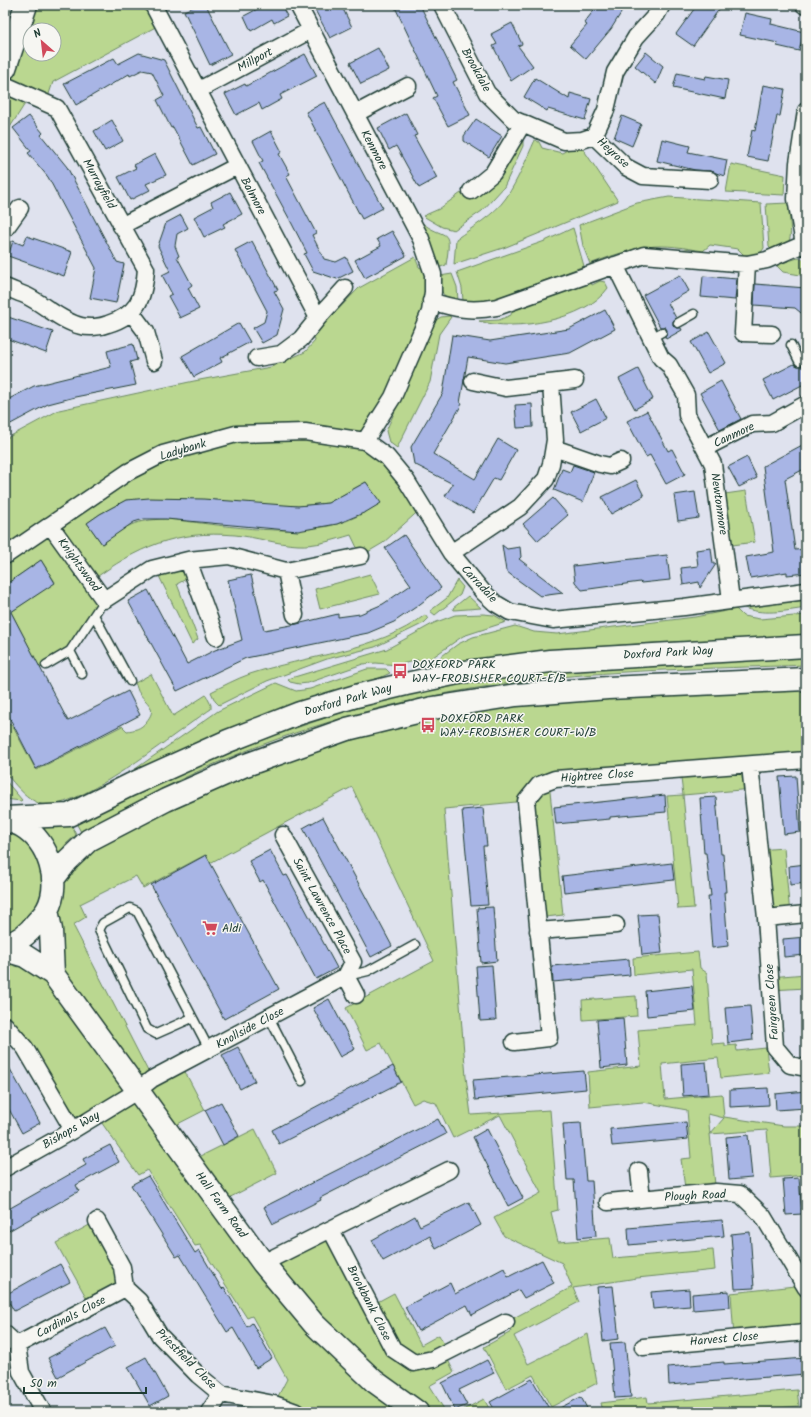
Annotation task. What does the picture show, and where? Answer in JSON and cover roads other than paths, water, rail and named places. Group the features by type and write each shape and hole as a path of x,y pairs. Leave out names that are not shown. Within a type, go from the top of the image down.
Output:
{"main road":[{"path":"5,68 26,5"},
{"name":"Doxford Park Way","path":"5,819 69,816 130,785 228,741 300,713 356,696 406,684 458,673 550,660 806,646"},
{"name":"Doxford Park Way","path":"53,879 66,861 89,840 166,800 243,766 348,729 433,708 516,695 608,688 806,679"},
{"name":"Doxford Park Way","path":"5,819 22,826 39,841 46,852 53,879 53,892 47,910 28,933 5,944"},
{"path":"47,910 51,930 53,974"},
{"name":"Hall Farm Road","path":"5,950 25,956 53,974 263,1263 320,1329 374,1381 417,1412"}],"street":[{"name":"Balmore","path":"153,5 318,318"},
{"name":"Kenmore","path":"298,5 421,239 432,274 431,301"},
{"name":"Brookdale","path":"442,5 487,93 513,119 564,141 582,140 594,136"},
{"name":"Heyrose","path":"662,5 657,14 636,37 615,72 606,110 594,136 626,167 643,176 710,180"},
{"name":"Millport","path":"199,90 311,30"},
{"name":"Murrayfield","path":"5,85 57,108 146,269 145,288 132,312 123,320 103,326 81,326 58,315 27,296 5,287"},
{"path":"355,114 408,86"},
{"path":"365,441 393,397 430,312 431,301 461,309 478,311 497,307 644,255 747,264 767,260 805,246 796,199 798,162 806,111"},
{"path":"471,191 493,173 523,123"},
{"path":"122,226 237,166"},
{"path":"5,229 20,208"},
{"path":"747,264 743,333 772,334"},
{"name":"Newtonmore","path":"615,265 657,335 661,358 669,365 686,395 687,415 713,464 731,600"},
{"path":"257,358 281,354 302,338 345,288"},
{"path":"132,312 146,332 154,361"},
{"path":"473,381 506,388 551,384 575,380"},
{"name":"Carradale","path":"551,384 555,440 551,464 546,479 520,507 451,552 483,592 495,603 510,612 553,620 684,607 806,591"},
{"name":"Canmore","path":"705,448 752,424 772,423 806,404"},
{"name":"Ladybank","path":"5,556 128,472 163,454 236,434 306,432 365,441 387,457 406,480 451,552"},
{"path":"554,448 610,466 621,461"},
{"name":"Knightswood","path":"50,525 104,600 152,569 188,560 229,556 286,571 361,556"},
{"path":"188,560 216,637"},
{"path":"286,571 295,615"},
{"name":"Hightree Close","path":"514,1042 549,1038 526,801 539,785 555,779 806,760"},
{"name":"Fairgreen Close","path":"750,765 766,918 775,1047 790,1065 806,1068"},
{"name":"Saint Lawrence Place","path":"283,835 353,962 346,976"},
{"path":"766,918 806,914"},
{"path":"538,931 616,925"},
{"path":"346,976 356,994"},
{"name":"Knollside Close","path":"137,1091 152,1079 346,976"},
{"path":"5,1025 25,1048 72,1130"},
{"name":"Bishops Way","path":"5,1168 137,1091"},
{"path":"263,1263 449,1170"},
{"path":"639,1171 642,1199"},
{"name":"Plough Road","path":"608,1202 716,1192 740,1194 763,1216 806,1288"},
{"path":"97,1221 122,1267 125,1288"},
{"name":"Brookbank Close","path":"331,1230 393,1349 414,1363 433,1359 506,1322"},
{"name":"Cardinals Close","path":"18,1345 125,1288"},
{"name":"Priestfield Close","path":"125,1288 139,1300 160,1336 198,1375 220,1394 274,1404 296,1412"},
{"name":"Harvest Close","path":"642,1347 806,1332"},
{"path":"5,1334 18,1345 21,1372 42,1412"},
{"name":"Priestfield Close","path":"209,1412 220,1394"}],"lane":[{"path":"678,323 694,314"},
{"path":"790,345 799,361"},
{"path":"46,665 70,651 104,600"},
{"path":"94,615 130,681"},
{"path":"70,651 82,674"},
{"path":"192,1018 156,1034 147,1029 106,947 99,930 103,923 130,908 137,910 209,1050"},
{"path":"346,976 368,971 415,945"},
{"path":"269,1017 302,1081"}],"place":[{"name":"DOXFORD PARK WAY-FROBISHER COURT-E/B","path":"400,671"},
{"name":"DOXFORD PARK WAY-FROBISHER COURT-W/B","path":"428,725"},
{"name":"Aldi","path":"210,928"}]}
